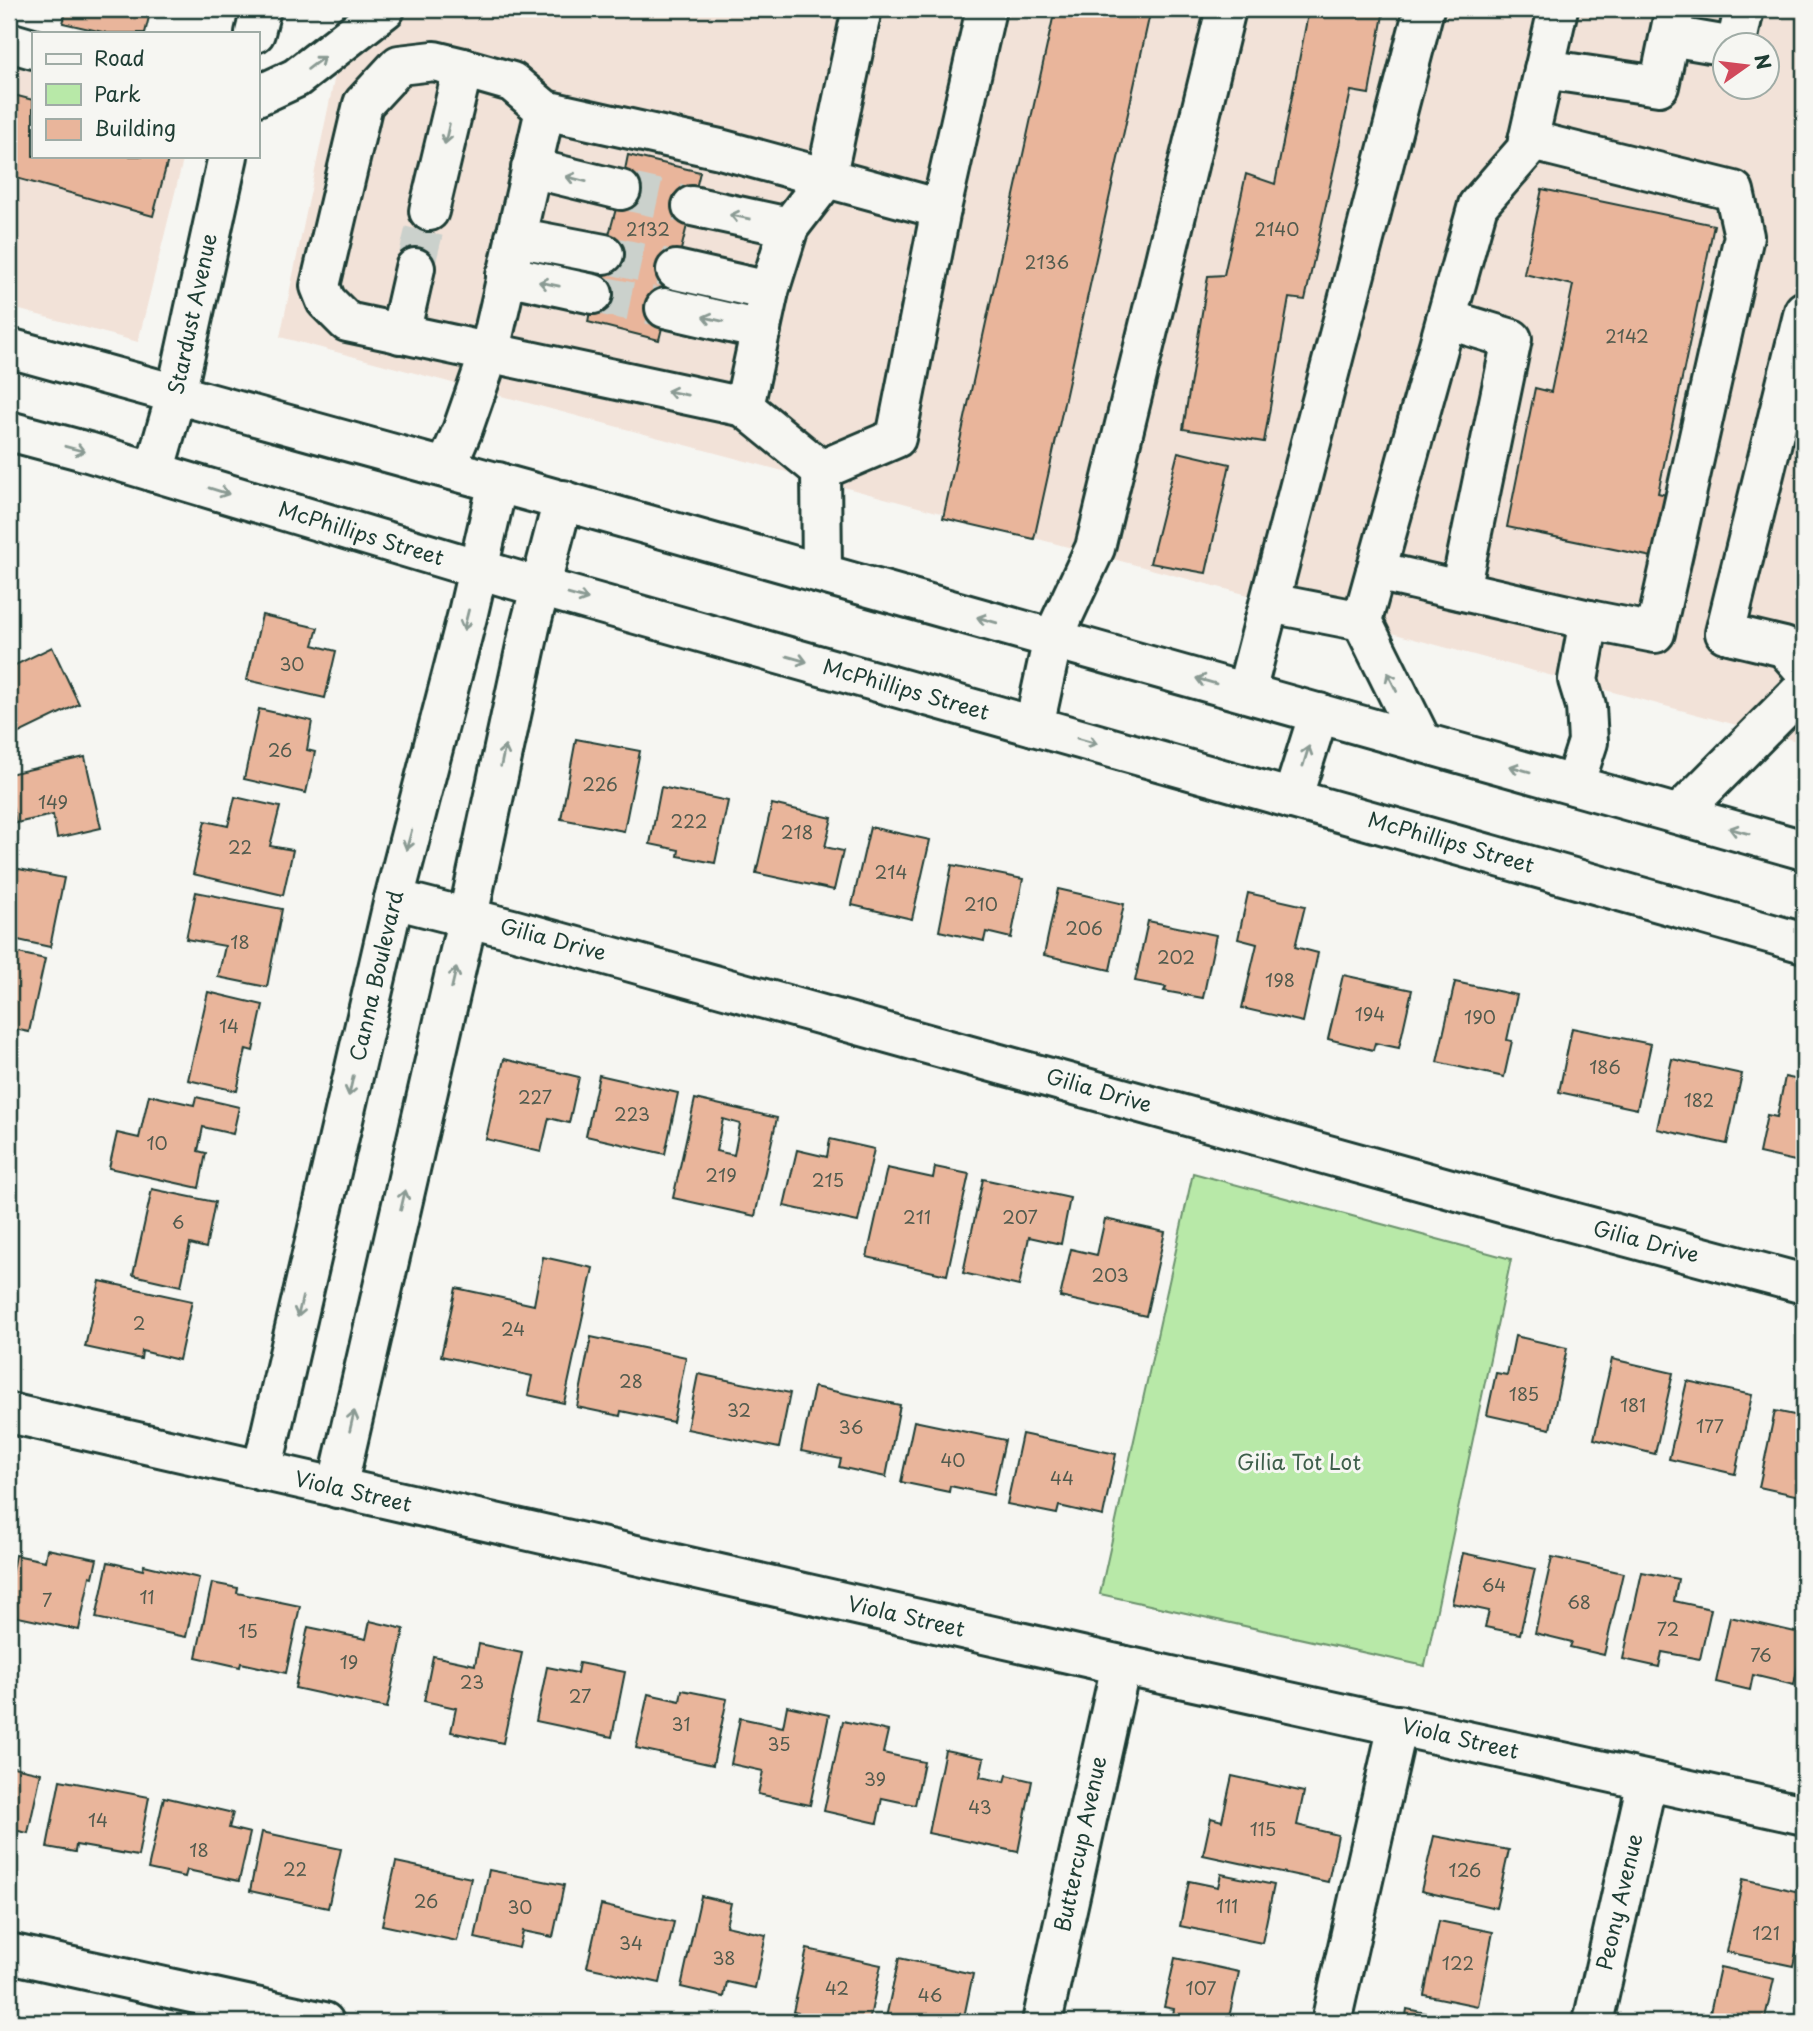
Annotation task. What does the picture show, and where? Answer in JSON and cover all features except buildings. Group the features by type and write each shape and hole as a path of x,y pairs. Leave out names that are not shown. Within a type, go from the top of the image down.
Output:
{"street":[{"path":"259,95 296,78 385,9"},
{"path":"744,407 769,291 789,227 826,179 862,9"},
{"path":"821,470 896,438 941,209 986,9"},
{"path":"1034,726 1053,638 1096,548 1226,9"},
{"path":"1246,692 1423,9"},
{"path":"1422,742 1362,621 1478,205 1526,150 1558,9"},
{"path":"1739,32 1744,9"},
{"path":"1544,69 1659,86 1672,22 1712,39"},
{"path":"9,43 32,49"},
{"path":"821,470 744,407 347,322 326,301 320,286 363,104 399,65 434,61 512,82 545,110 720,149 941,209"},
{"path":"429,211 463,68"},
{"path":"446,468 489,354 545,110"},
{"path":"1376,571 1655,633 1744,236 1734,191 1528,139"},
{"name":"Stardust Avenue","path":"154,472 176,395 228,158"},
{"path":"531,168 621,190"},
{"path":"692,206 789,227"},
{"path":"514,237 604,254"},
{"path":"400,334 415,268"},
{"path":"676,270 769,291"},
{"path":"506,275 593,293"},
{"path":"665,308 761,330"},
{"path":"1804,311 1725,633 1784,648 1804,670"},
{"path":"1446,319 1512,339 1461,590"},
{"path":"9,348 563,500 1804,850"},
{"name":"McPhillips Street","path":"9,431 542,587 1804,943"},
{"path":"821,470 822,573"},
{"name":"Canna Boulevard","path":"262,1471 394,899 468,612 498,482"},
{"path":"337,1488 468,916 530,627 563,500"},
{"path":"1270,603 1362,621"},
{"path":"1574,785 1588,742 1586,706 1578,680 1588,620"},
{"path":"1679,814 1804,688"},
{"path":"1292,799 1319,713"},
{"name":"Gilia Drive","path":"394,899 468,916 1525,1210 1804,1284"},
{"name":"Viola Street","path":"9,1413 1121,1665 1804,1815"},
{"name":"Buttercup Avenue","path":"1042,2022 1121,1665"},
{"path":"1331,2022 1398,1725"},
{"name":"Peony Avenue","path":"1593,2022 1647,1781"},
{"path":"9,1953 324,2022"}],"shaded area":[{"path":"349,9 1804,9 1804,743 280,337"},
{"path":"9,60 32,67 32,158 184,158 138,342 9,307"}],"green space":[{"name":"Gilia Tot Lot","path":"1193,1173 1511,1259 1425,1666 1100,1594"}],"tunnel":[{"path":"621,190 692,206"},
{"path":"415,268 429,211"},
{"path":"604,254 676,270"},
{"path":"593,294 665,308"}]}
